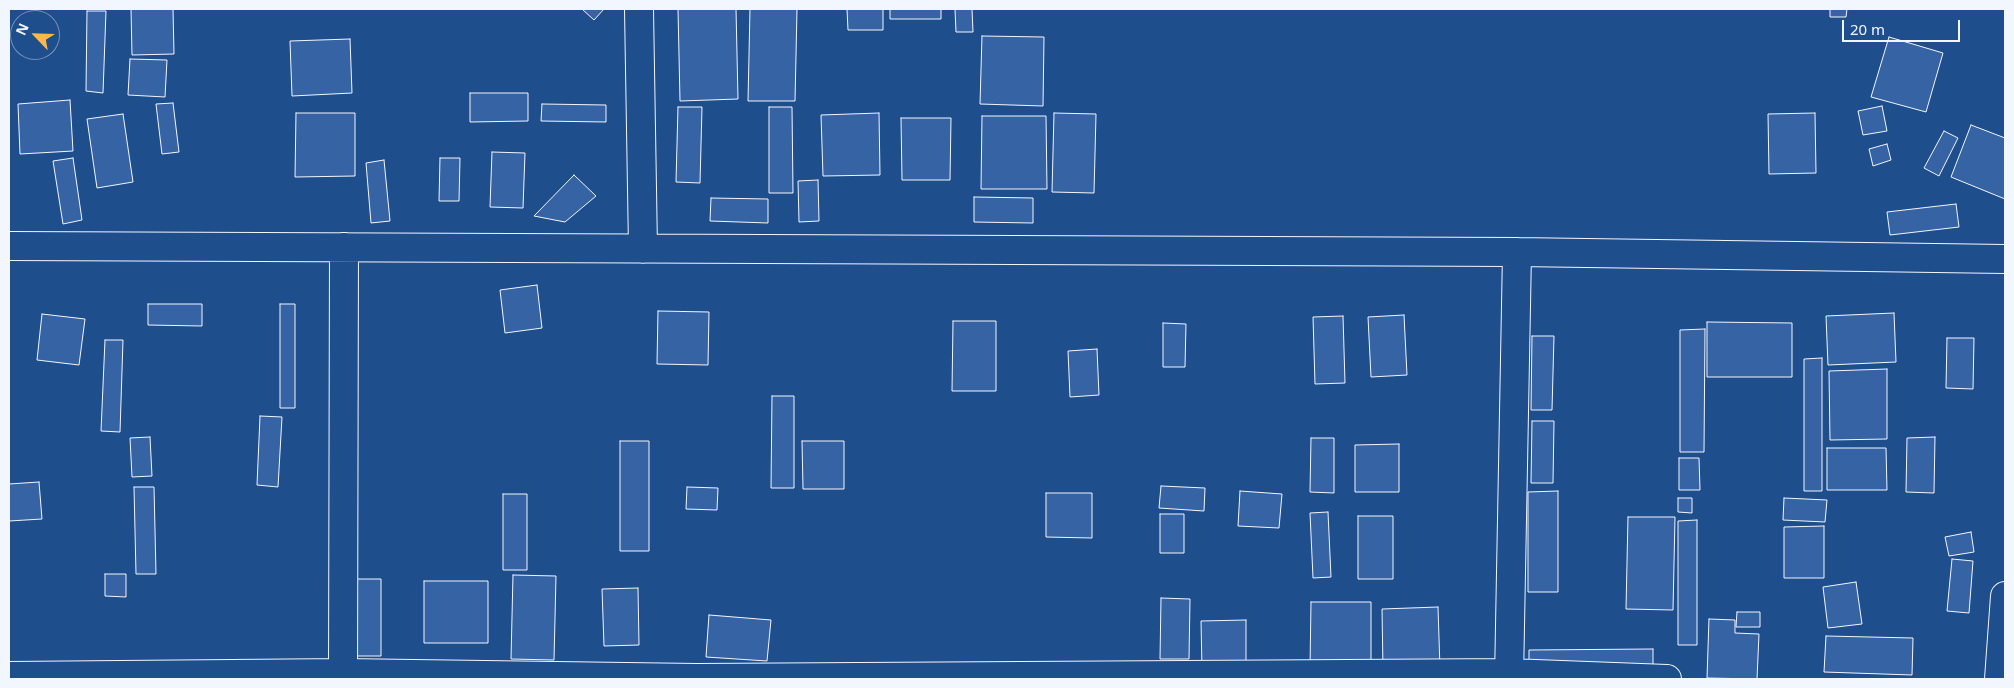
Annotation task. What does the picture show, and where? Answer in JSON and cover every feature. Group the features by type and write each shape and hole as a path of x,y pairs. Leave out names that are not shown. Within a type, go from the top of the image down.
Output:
{"street":[{"path":"639,9 643,250"},
{"path":"9,246 1517,252 2005,259"},
{"path":"343,676 344,247"},
{"path":"1509,676 1517,252"},
{"path":"1999,679 2005,596"},
{"path":"9,676 697,679 1509,676 1667,679"}],"building":[{"path":"131,9 173,9 174,54 132,55"},
{"path":"582,9 604,9 594,20"},
{"path":"678,9 736,9 738,99 680,101"},
{"path":"750,9 797,9 795,101 748,101"},
{"path":"847,9 883,9 883,30 848,30"},
{"path":"890,9 941,9 941,19 890,19"},
{"path":"955,9 972,9 973,32 956,32"},
{"path":"1830,9 1847,9 1846,17 1830,17"},
{"path":"87,11 106,11 103,93 86,91"},
{"path":"982,36 1044,37 1043,106 980,104"},
{"path":"1889,37 1943,53 1926,112 1871,97"},
{"path":"350,39 352,93 292,96 290,41"},
{"path":"130,59 167,60 165,97 128,95"},
{"path":"470,93 528,93 528,121 470,122"},
{"path":"70,100 73,151 20,154 18,104"},
{"path":"173,103 179,152 162,154 156,104"},
{"path":"542,104 606,105 606,122 541,121"},
{"path":"1882,106 1887,131 1863,135 1858,111"},
{"path":"678,107 702,107 700,183 676,182"},
{"path":"769,107 792,107 793,193 769,193"},
{"path":"296,113 355,113 355,176 295,177"},
{"path":"879,113 880,175 823,176 821,115"},
{"path":"1054,113 1096,114 1094,193 1052,192"},
{"path":"1815,113 1816,173 1769,174 1768,114"},
{"path":"123,114 133,182 97,188 87,119"},
{"path":"982,116 1046,116 1047,189 981,189"},
{"path":"901,118 951,118 950,180 902,180"},
{"path":"1971,125 2005,138 2005,199 1951,177"},
{"path":"1944,131 1958,138 1939,176 1924,168"},
{"path":"1887,144 1891,160 1873,166 1869,149"},
{"path":"492,152 525,153 523,208 490,207"},
{"path":"73,158 82,220 63,224 53,161"},
{"path":"440,158 460,158 459,201 439,201"},
{"path":"384,160 390,221 371,223 366,163"},
{"path":"574,175 596,196 565,222 534,216"},
{"path":"818,180 819,221 799,222 798,181"},
{"path":"974,197 1033,198 1033,223 974,222"},
{"path":"711,198 768,199 768,223 710,221"},
{"path":"1956,204 1959,227 1890,235 1887,212"},
{"path":"537,285 542,328 505,333 500,290"},
{"path":"148,304 202,304 202,326 148,325"},
{"path":"280,304 295,304 295,408 280,408"},
{"path":"658,311 709,312 708,365 657,364"},
{"path":"1894,313 1896,362 1828,365 1826,316"},
{"path":"42,314 85,319 79,365 37,360"},
{"path":"1404,315 1407,375 1371,377 1368,317"},
{"path":"1343,316 1345,383 1315,384 1313,317"},
{"path":"953,321 996,321 996,391 952,391"},
{"path":"1707,322 1792,323 1792,377 1707,377"},
{"path":"1163,323 1186,324 1185,367 1163,367"},
{"path":"1705,329 1704,452 1680,452 1680,330"},
{"path":"1532,336 1554,336 1552,410 1531,410"},
{"path":"1947,338 1974,338 1973,389 1946,388"},
{"path":"105,340 123,340 120,432 101,431"},
{"path":"1097,349 1099,395 1070,397 1068,351"},
{"path":"1822,358 1822,491 1804,491 1804,359"},
{"path":"1887,369 1887,439 1830,440 1829,371"},
{"path":"772,396 794,396 794,488 771,488"},
{"path":"260,416 282,417 278,487 257,485"},
{"path":"1532,421 1554,421 1553,483 1531,483"},
{"path":"150,437 152,476 132,477 130,438"},
{"path":"1935,437 1934,493 1906,492 1907,438"},
{"path":"1311,438 1334,438 1334,493 1310,492"},
{"path":"620,441 649,441 649,551 620,551"},
{"path":"802,441 844,441 844,489 803,489"},
{"path":"1399,444 1399,492 1355,492 1355,445"},
{"path":"1827,448 1886,448 1887,490 1827,490"},
{"path":"1679,458 1699,458 1700,490 1679,490"},
{"path":"39,482 42,519 9,521 9,484"},
{"path":"1161,486 1205,488 1204,511 1159,508"},
{"path":"134,487 154,487 156,574 136,574"},
{"path":"687,487 718,488 717,510 686,509"},
{"path":"1240,491 1282,494 1279,528 1238,526"},
{"path":"1558,491 1558,592 1528,592 1528,492"},
{"path":"1046,493 1092,493 1092,538 1046,537"},
{"path":"503,494 527,494 527,570 503,570"},
{"path":"1678,498 1692,498 1692,513 1678,512"},
{"path":"1784,498 1827,500 1825,522 1783,520"},
{"path":"1328,512 1331,577 1313,578 1310,513"},
{"path":"1160,514 1184,514 1184,553 1160,553"},
{"path":"1358,516 1393,516 1393,579 1358,579"},
{"path":"1628,517 1675,517 1673,610 1626,609"},
{"path":"1697,520 1697,645 1678,645 1678,521"},
{"path":"1824,526 1824,578 1784,578 1784,527"},
{"path":"1971,532 1974,552 1949,556 1945,537"},
{"path":"1952,559 1973,561 1969,613 1947,611"},
{"path":"105,574 126,574 126,597 105,596"},
{"path":"513,575 556,576 554,660 511,659"},
{"path":"350,579 381,579 381,656 350,656"},
{"path":"424,581 488,581 488,643 424,643"},
{"path":"1856,582 1862,624 1828,628 1823,587"},
{"path":"638,588 639,645 604,646 602,589"},
{"path":"1161,598 1190,599 1189,659 1160,659"},
{"path":"1311,602 1371,602 1371,668 1310,668"},
{"path":"1438,607 1440,669 1383,670 1382,609"},
{"path":"1737,612 1760,612 1760,627 1736,627"},
{"path":"709,615 771,620 767,661 706,657"},
{"path":"1709,619 1735,620 1735,633 1759,634 1757,679 1707,678"},
{"path":"1246,620 1246,669 1202,670 1201,621"},
{"path":"1826,636 1913,638 1912,675 1824,672"},
{"path":"1653,649 1653,669 1529,669 1529,650"}]}
